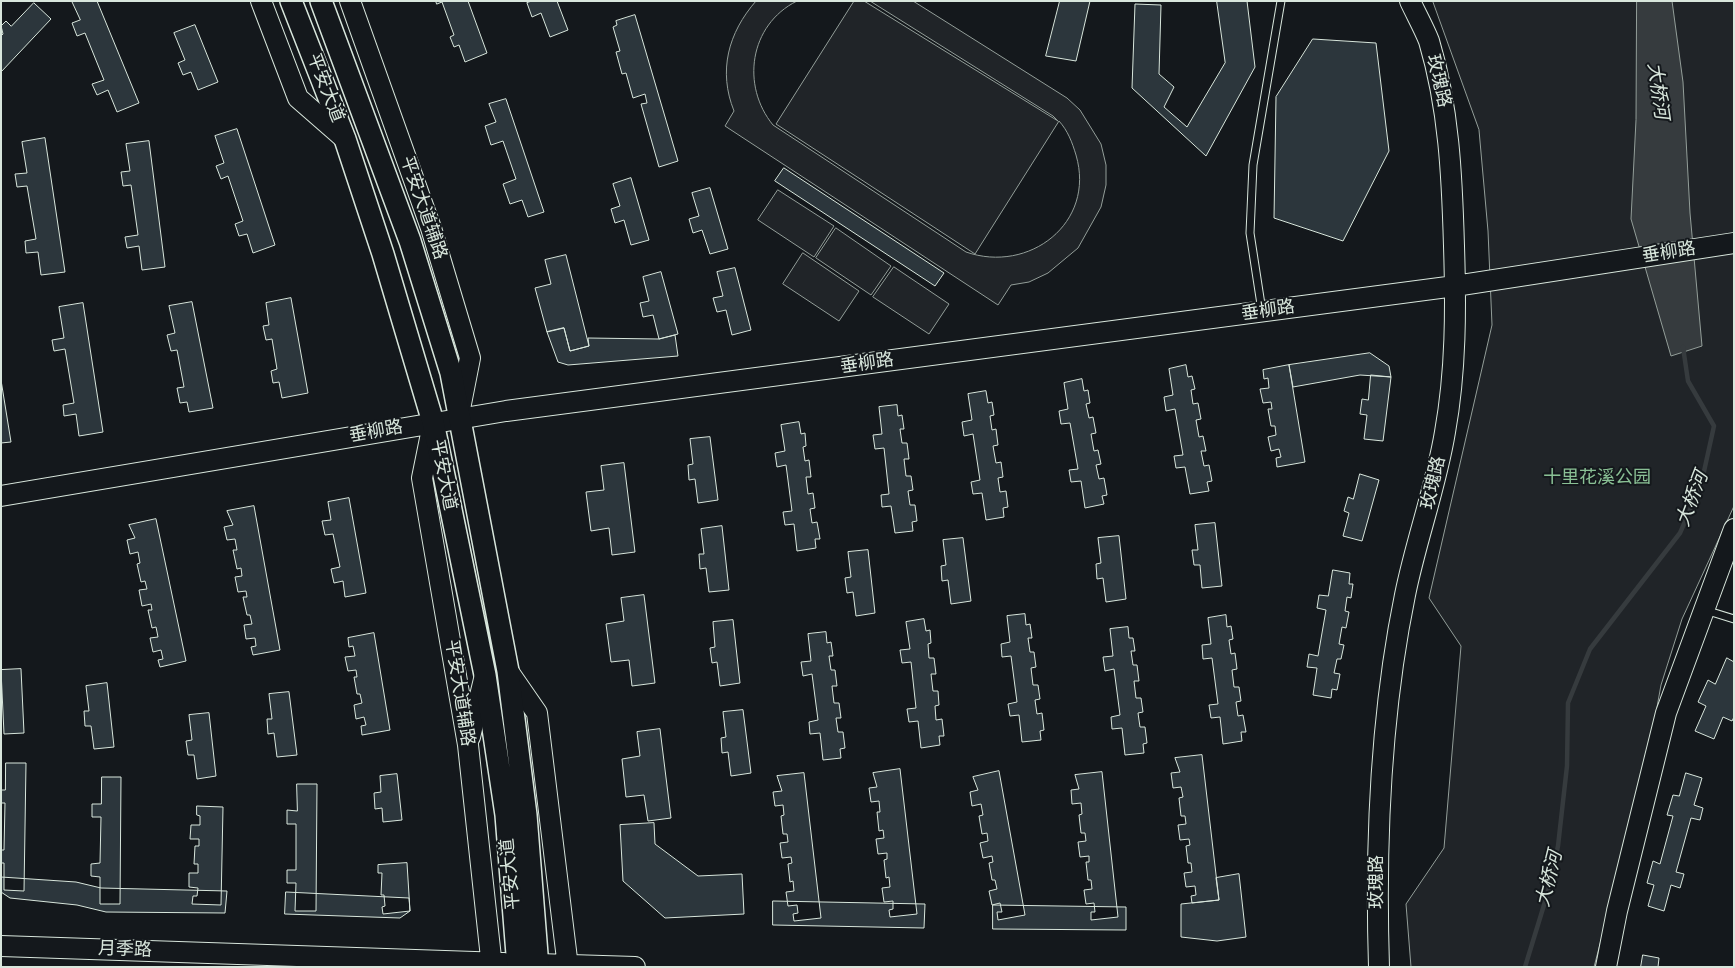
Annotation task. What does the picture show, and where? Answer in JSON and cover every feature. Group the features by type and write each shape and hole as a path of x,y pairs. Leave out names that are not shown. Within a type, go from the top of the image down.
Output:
{"main road":[{"name":"平安大道","path":"291,1 345,139 383,254 433,422 485,676 528,965"},
{"name":"平安大道","path":"321,1 410,241 451,373 458,418 508,671 526,815 528,965"}],"street":[{"path":"261,1 298,98 345,139"},
{"name":"平安大道辅路","path":"350,1 431,228 470,358 458,418"},
{"name":"玫瑰路","path":"1379,967 1378,812 1387,708 1405,594 1446,432 1454,357 1455,286 1452,167 1444,103 1428,39 1410,1"},
{"path":"364,116 403,149"},
{"name":"垂柳路","path":"1,496 458,418 1455,286 1734,243"},
{"name":"平安大道辅路","path":"433,422 422,478 468,745 492,964"},
{"path":"1606,967 1617,911 1666,714 1734,529"},
{"path":"508,671 537,713 568,966"},
{"path":"468,745 485,676"},
{"name":"月季路","path":"1,946 492,964 635,967"}],"lane":[{"path":"1262,311 1250,232 1253,165 1281,1"},
{"path":"1704,610 1734,619"}],"green space":[{"path":"756,1 797,1 781,12 769,25 760,40 755,57 756,93 773,125 966,252 975,254 776,124 854,1 864,1 1058,121 1053,116 870,1 913,1 1067,98 1080,110 1101,144 1106,165 1106,185 1101,207 1078,248 1048,273 1029,282 1011,285 998,305 725,126 734,111 727,81 728,53 738,26","holes":["1059,121 1073,146 1080,180 1076,202 1067,221 1052,237 1034,249 1013,256 990,257 975,254"]},
{"name":"十里花溪公园","path":"1433,1 1734,1 1734,506 1682,619 1661,685 1646,768 1594,967 1411,967 1406,904 1444,848 1461,646 1429,598 1492,325 1488,231 1479,130"},
{"path":"778,190 834,226 814,257 758,220"},
{"path":"836,228 891,266 871,295 816,258"},
{"path":"803,253 859,291 839,321 783,284"},
{"path":"894,267 949,304 929,334 873,297"}],"water":[{"path":"1637,1 1672,1 1683,82 1690,213 1702,346 1671,356 1631,219 1636,120"}],"building":[{"path":"72,1 97,1 139,103 117,112 108,90 97,95 92,84 104,80 85,33 77,36 72,23 80,20"},
{"path":"436,1 468,1 487,53 465,62 459,45 454,47 450,37 454,35 442,2 437,4"},
{"path":"532,1 557,1 568,30 550,37 541,13 532,17 527,3"},
{"path":"1060,1 1090,1 1076,61 1046,56"},
{"path":"1217,1 1247,1 1255,67 1206,156 1132,88 1135,4 1161,5 1159,74 1174,87 1164,107 1187,127 1225,63"},
{"path":"34,3 51,19 1,72 1,36 3,34 1,26 6,21 11,26"},
{"path":"635,15 678,161 659,167 641,104 647,103 645,94 633,98 626,73 622,74 616,52 620,51 613,27 617,25 616,21"},
{"path":"195,25 218,82 198,90 191,72 183,75 178,63 185,60 174,33"},
{"path":"1313,39 1376,43 1389,151 1343,241 1274,218 1276,97"},
{"path":"506,99 544,212 528,217 522,200 510,204 503,184 516,179 503,141 491,145 485,126 496,122 489,104"},
{"path":"237,129 275,245 253,253 247,234 239,236 235,224 243,221 228,176 221,179 216,166 224,163 215,136"},
{"path":"45,138 65,272 41,275 38,252 26,253 25,241 36,239 27,186 17,187 15,174 27,173 22,142"},
{"path":"149,141 165,267 142,270 139,246 127,248 125,237 138,235 131,185 123,186 121,172 130,171 126,144"},
{"path":"784,168 944,273 935,286 775,181"},
{"path":"631,178 649,240 631,245 624,220 615,223 611,209 620,206 613,184"},
{"path":"710,188 728,249 710,254 702,230 693,233 689,219 699,216 692,193"},
{"path":"566,255 589,346 570,351 564,328 547,332 535,288 551,284 545,260"},
{"path":"735,268 751,330 732,335 726,310 717,312 713,298 723,296 717,272"},
{"path":"661,272 678,334 659,339 653,315 643,317 640,303 649,301 643,277"},
{"path":"291,298 308,393 282,398 279,382 273,383 271,371 277,369 272,339 266,340 263,326 269,325 266,303"},
{"path":"192,302 213,408 189,412 187,402 180,403 177,388 184,387 177,350 171,351 167,335 175,333 169,306"},
{"path":"83,303 103,432 79,436 76,414 64,416 63,405 74,403 65,349 54,351 52,340 64,338 59,307"},
{"path":"564,328 570,351 589,346 588,338 659,339 675,335 678,356 568,365 558,362 547,332"},
{"path":"1370,353 1389,366 1391,377 1360,375 1293,387 1289,365"},
{"path":"1186,365 1188,377 1192,376 1195,389 1191,390 1193,404 1198,403 1201,419 1196,420 1199,437 1203,436 1206,451 1201,451 1204,466 1209,465 1212,481 1207,482 1209,491 1190,494 1185,467 1176,468 1174,456 1183,455 1175,409 1166,411 1164,397 1173,395 1169,369"},
{"path":"1289,365 1305,462 1277,467 1276,458 1281,457 1279,449 1271,451 1268,437 1276,435 1275,426 1271,426 1268,409 1272,409 1271,402 1263,403 1260,389 1269,388 1268,378 1264,379 1263,370"},
{"path":"1371,375 1391,377 1383,441 1364,439 1367,415 1360,414 1362,399 1368,400"},
{"path":"1082,379 1084,391 1088,390 1090,403 1086,404 1089,418 1093,417 1096,433 1091,434 1094,451 1098,450 1101,464 1096,465 1099,479 1104,478 1107,495 1102,496 1104,504 1085,508 1081,481 1071,482 1069,470 1078,469 1070,423 1061,424 1059,411 1068,409 1064,383"},
{"path":"1,380 11,442 1,443"},
{"path":"986,391 988,403 992,402 994,415 990,416 992,430 996,429 998,445 993,446 996,463 1001,462 1003,477 998,478 1000,492 1006,491 1008,507 1003,508 1004,517 986,520 982,493 973,494 971,482 980,480 973,434 964,436 962,422 972,420 968,394"},
{"path":"897,405 898,416 902,415 904,429 900,429 902,443 907,443 909,459 904,459 906,476 911,476 913,490 908,491 910,505 915,505 917,521 912,522 913,531 895,533 891,506 882,507 881,495 889,494 884,448 875,449 873,435 882,434 879,407"},
{"path":"799,422 801,434 805,433 806,446 803,447 805,461 809,460 811,477 806,477 808,494 813,493 815,508 810,509 812,523 817,522 820,539 815,539 816,548 797,551 794,524 785,525 783,512 792,511 786,465 777,467 775,453 785,451 781,425"},
{"path":"710,437 718,500 698,503 695,479 689,480 688,465 693,464 690,439"},
{"path":"624,463 635,552 612,555 609,528 591,531 586,492 604,490 601,466"},
{"path":"1360,474 1379,480 1362,541 1343,536 1349,513 1344,511 1348,497 1353,499"},
{"path":"349,498 366,593 345,597 343,581 334,583 331,569 340,567 333,534 325,535 322,521 331,520 328,502"},
{"path":"254,506 280,650 253,655 251,647 256,646 255,638 246,639 244,625 252,624 250,615 247,615 243,597 247,597 246,591 238,592 235,577 242,576 241,568 237,569 233,550 237,550 235,539 227,540 224,527 233,525 227,511"},
{"path":"156,519 186,661 160,667 158,660 163,659 161,650 153,652 150,638 158,637 156,627 152,628 148,610 152,610 151,604 142,606 139,590 147,589 145,581 141,582 137,564 140,563 138,552 130,554 127,540 135,538 129,525"},
{"path":"1215,523 1222,586 1202,588 1200,565 1194,565 1192,550 1198,550 1195,525"},
{"path":"722,526 729,590 709,592 706,568 700,569 699,554 704,554 701,529"},
{"path":"1119,536 1126,599 1106,602 1103,578 1097,579 1096,564 1101,563 1098,538"},
{"path":"963,538 971,601 951,604 948,580 942,581 941,566 946,565 943,540"},
{"path":"868,550 875,613 856,616 853,592 847,593 845,578 851,577 848,552"},
{"path":"1333,570 1350,573 1349,584 1353,584 1351,598 1347,597 1345,611 1349,612 1346,628 1342,627 1339,644 1344,645 1341,659 1337,659 1334,673 1340,674 1337,690 1332,689 1331,698 1313,695 1317,668 1307,667 1309,654 1318,656 1326,610 1317,608 1319,595 1328,596"},
{"path":"644,595 655,683 632,686 629,660 611,662 606,624 624,621 621,598"},
{"path":"1025,614 1026,625 1030,624 1032,638 1028,638 1030,652 1034,652 1036,667 1031,668 1033,685 1038,685 1040,699 1035,700 1037,714 1042,713 1044,730 1040,731 1041,740 1022,742 1019,715 1010,716 1008,704 1017,702 1011,656 1002,657 1001,644 1010,642 1007,616"},
{"path":"1226,615 1227,627 1231,626 1233,639 1229,640 1231,654 1235,653 1237,669 1232,670 1234,687 1239,687 1241,701 1236,702 1238,716 1243,715 1246,732 1241,732 1242,741 1223,744 1220,717 1211,718 1209,705 1218,704 1212,658 1203,659 1202,645 1211,644 1208,618"},
{"path":"924,619 926,631 930,630 929,658 934,658 936,674 931,674 933,691 938,691 939,705 935,706 936,720 942,719 944,736 939,736 940,745 921,748 918,721 909,722 907,709 916,708 911,662 902,663 900,650 910,649 906,622"},
{"path":"733,620 740,683 720,686 717,662 712,663 710,648 715,647 713,622"},
{"path":"1128,627 1129,638 1133,638 1135,651 1131,651 1133,665 1137,665 1139,681 1134,681 1136,698 1141,698 1143,712 1138,713 1140,727 1145,727 1147,743 1143,744 1144,753 1125,755 1122,728 1112,729 1111,717 1120,715 1114,669 1105,671 1103,657 1113,656 1110,629"},
{"path":"826,632 827,643 831,642 833,656 829,656 831,670 835,670 837,686 832,686 834,703 839,703 841,718 836,718 838,732 843,732 845,748 840,749 841,758 823,760 820,733 810,734 809,722 818,720 812,674 803,676 801,662 811,661 808,634"},
{"path":"374,633 390,730 362,735 361,726 366,725 364,717 356,719 354,705 362,703 360,694 357,694 354,677 357,677 356,670 348,671 345,657 355,656 353,646 349,647 348,638"},
{"path":"1727,658 1734,662 1734,717 1732,721 1723,717 1714,739 1695,731 1706,706 1698,702 1708,680 1715,684"},
{"path":"21,669 24,733 4,734 1,670"},
{"path":"107,683 114,747 94,749 91,726 85,726 84,711 89,711 86,686"},
{"path":"289,692 297,755 277,757 274,733 268,734 267,719 272,719 269,694"},
{"path":"743,710 751,773 731,776 728,752 722,753 721,738 726,737 723,712"},
{"path":"209,713 216,776 197,779 194,755 188,755 186,741 192,740 189,715"},
{"path":"660,729 671,818 648,821 644,795 626,797 622,759 640,756 637,732"},
{"path":"1202,755 1219,900 1192,903 1191,896 1196,895 1195,886 1186,887 1184,873 1192,872 1191,863 1188,863 1186,846 1190,845 1189,839 1180,840 1178,825 1186,824 1185,816 1181,816 1179,798 1183,797 1181,787 1173,788 1171,773 1180,772 1175,758"},
{"path":"6,763 26,763 24,891 4,890 4,863 1,863 1,850 4,850 5,803 1,803 1,790 5,790"},
{"path":"900,769 917,914 890,917 889,910 893,909 893,901 884,902 882,888 890,887 889,877 886,878 884,860 887,859 887,853 878,854 876,839 884,838 883,830 879,831 877,812 880,812 879,801 871,802 869,788 877,787 873,773"},
{"path":"999,771 1025,915 998,920 997,912 1002,912 1000,903 992,905 989,891 997,889 995,880 992,880 989,863 993,862 992,856 983,858 980,843 988,841 987,833 982,834 979,816 983,815 981,804 972,806 970,792 978,790 973,777"},
{"path":"1102,772 1118,917 1091,920 1091,912 1095,912 1094,903 1086,904 1084,890 1092,889 1091,880 1088,880 1086,862 1089,862 1089,856 1080,857 1078,842 1086,841 1085,833 1081,833 1079,815 1082,814 1081,803 1072,804 1071,790 1079,789 1075,775"},
{"path":"804,773 821,918 794,921 793,914 798,913 797,905 788,906 786,892 794,891 793,881 790,882 788,864 792,863 791,857 782,858 780,843 788,842 787,834 783,834 781,816 784,815 783,805 775,806 773,792 782,791 777,776"},
{"path":"1686,773 1702,778 1694,805 1703,808 1700,820 1691,818 1676,872 1684,874 1680,888 1671,885 1664,911 1648,906 1654,885 1647,883 1653,861 1660,864 1673,816 1667,815 1673,795 1679,796"},
{"path":"397,774 402,820 383,822 382,808 375,809 374,793 381,792 380,776"},
{"path":"102,777 121,777 120,904 100,904 100,877 91,876 91,864 100,863 101,817 92,817 92,804 101,804"},
{"path":"297,784 317,784 316,911 295,911 296,883 287,883 287,870 296,870 296,824 287,824 287,810 297,811"},
{"path":"197,806 223,807 221,905 192,904 193,896 197,896 198,888 189,887 189,873 198,873 198,864 194,864 195,846 199,846 199,839 190,839 191,825 200,825"},
{"path":"654,823 655,844 698,876 742,874 744,914 665,918 623,881 620,825"},
{"path":"407,863 410,911 383,914 382,907 385,906 384,895 381,895 382,873 378,873 378,865"},
{"path":"1239,874 1246,937 1217,941 1181,937 1181,904 1219,900 1216,878"},
{"path":"1,877 76,882 101,888 227,891 225,913 106,912 77,905 10,898 1,892"},
{"path":"286,892 409,898 410,911 400,918 285,914"},
{"path":"773,901 925,904 924,928 773,925"},
{"path":"993,905 1126,907 1126,930 993,929"},
{"path":"1643,955 1659,958 1658,967 1641,967"}],"waterway":[{"name":"大桥河","path":"1525,967 1548,892 1558,846 1567,766 1568,703 1590,649 1680,533 1701,485 1714,426 1688,381 1683,347"}]}
